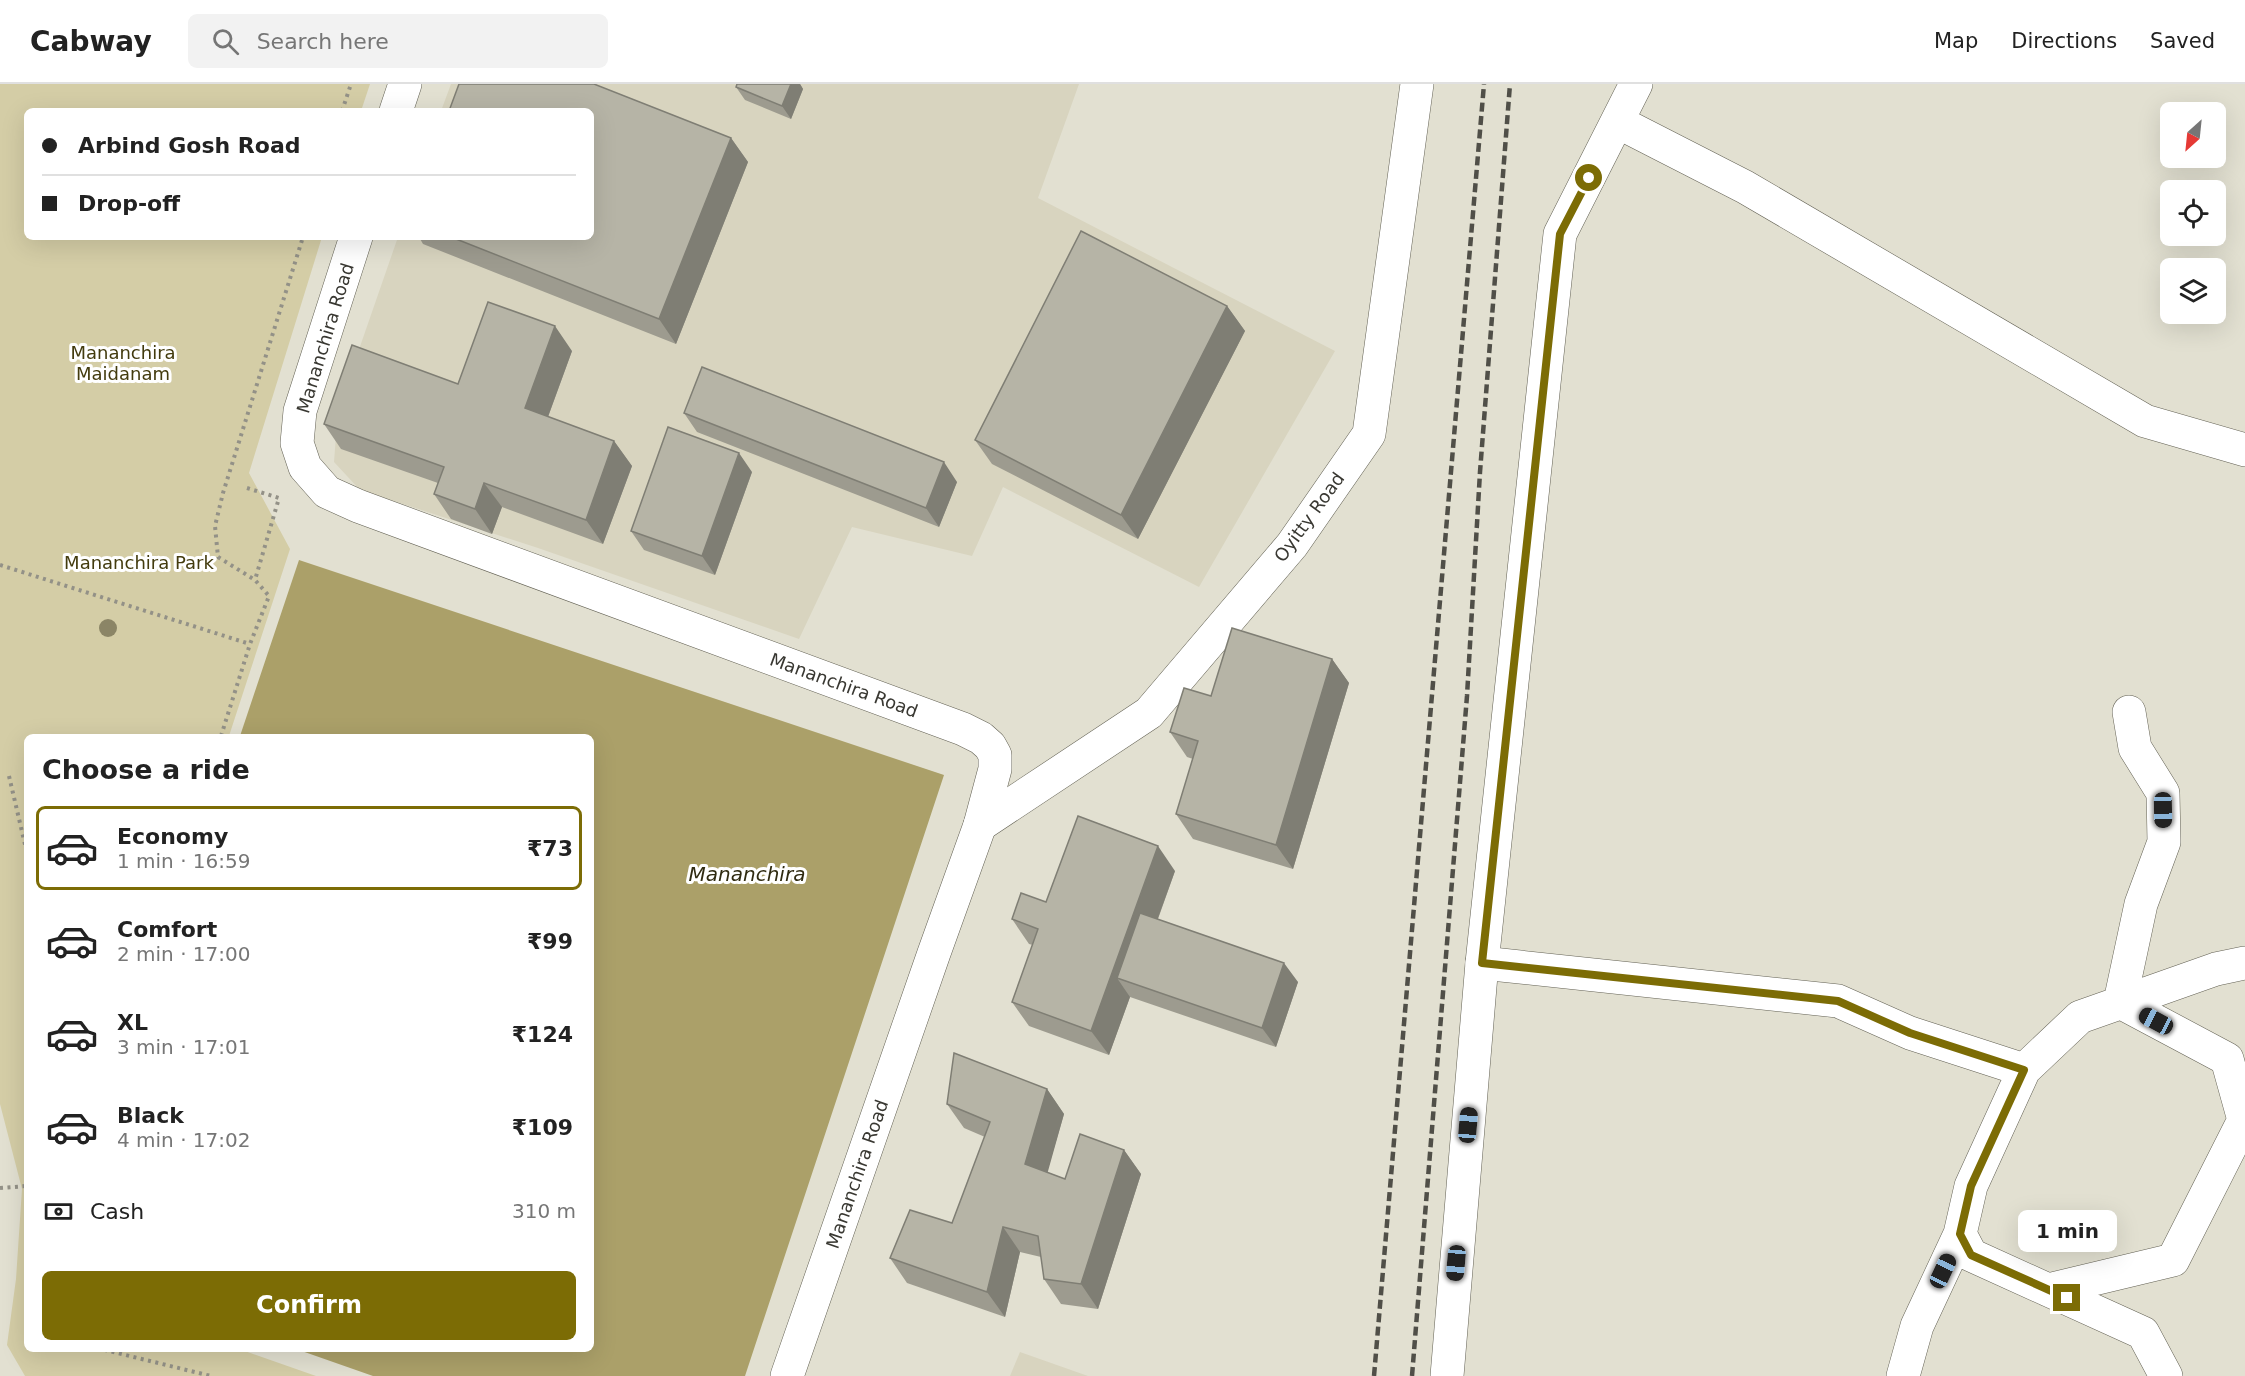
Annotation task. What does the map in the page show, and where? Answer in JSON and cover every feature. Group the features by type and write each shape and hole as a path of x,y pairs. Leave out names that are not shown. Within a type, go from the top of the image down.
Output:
{"street":[{"path":"397,108 405,84"},
{"name":"Oyitty Road","path":"980,825 1149,713 1292,545 1369,434 1417,84"},
{"path":"1447,1376 1482,963 1560,234 1636,84"},
{"path":"1618,122 1745,187 2145,421 2245,450"},
{"name":"Mananchira Road","path":"355,240 300,411 297,443 302,459 305,467 327,492 369,511 963,729 981,738 990,746 995,755 995,769 980,825 787,1376"},
{"path":"2120,1002 2141,903 2164,842 2163,793 2135,748 2129,712"},
{"path":"1482,963 1838,1001 1910,1033 2024,1070"},
{"path":"1903,1376 1917,1326 1960,1234 1971,1186 2024,1070 2080,1017 2216,969 2245,963"},
{"path":"2048,1290 2173,1260 2244,1120 2227,1059 2120,1002"},
{"path":"1960,1234 1971,1255 2143,1333 2166,1376"}],"path":[{"path":"343,108 351,84"},
{"path":"222,734 250,644 269,596 255,580 218,557 215,526 302,240"},
{"path":"247,488 279,498 255,580"},
{"path":"0,565 250,644"},
{"path":"9,776 24,839"},
{"path":"0,1188 24,1186"},
{"path":"113,1352 211,1376"}],"shaded area":[{"path":"451,84 1079,84 1038,198 1335,351 1199,587 1003,487 972,556 852,527 799,639 538,548 360,490 334,462 338,410 397,240 594,240 594,108 442,108"},
{"path":"1020,1352 1088,1376 1010,1376"}],"green space":[{"name":"Mananchira Park","path":"0,84 370,84 362,108 24,108 24,240 321,240 249,473 290,549 230,734 24,734 24,1352 248,1352 316,1376 25,1376 7,1345 16,1279 22,1189 0,1104"}],"water":[{"name":"Mananchira","path":"299,560 944,775 745,1376 373,1376 305,1352 594,1352 594,734 241,734"}],"building":[{"path":"459,84 594,84 731,138 659,319 459,240 594,240 594,108 450,108"},
{"path":"737,84 791,84 782,106 736,87"},
{"path":"1081,231 1227,306 1121,515 975,440"},
{"path":"488,302 555,326 525,408 614,441 586,520 484,483 475,509 434,494 444,467 324,424 352,345 458,384"},
{"path":"702,367 944,462 926,508 684,413"},
{"path":"668,427 739,453 702,556 631,531"},
{"path":"1232,628 1332,659 1276,845 1176,814 1198,741 1170,732 1184,688 1211,696"},
{"path":"1078,816 1158,846 1091,1031 1012,1002 1038,929 1012,919 1021,893 1046,902"},
{"path":"1140,913 1284,963 1262,1028 1117,978"},
{"path":"954,1053 1047,1089 1025,1164 1065,1179 1080,1134 1124,1150 1081,1284 1044,1279 1038,1236 1003,1227 987,1292 890,1258 910,1210 952,1223 990,1122 947,1104"}],"railway":[{"path":"1374,1376 1484,84"},
{"path":"1412,1376 1467,696 1480,472 1510,84"}],"route":[{"path":"1589,178 1560,234 1482,963 1838,1001 1910,1033 2024,1070 1971,1186 1960,1234 1971,1255 2067,1298"}],"park label":[{"name":"Mananchira Maidanam","path":"123,362"}]}
